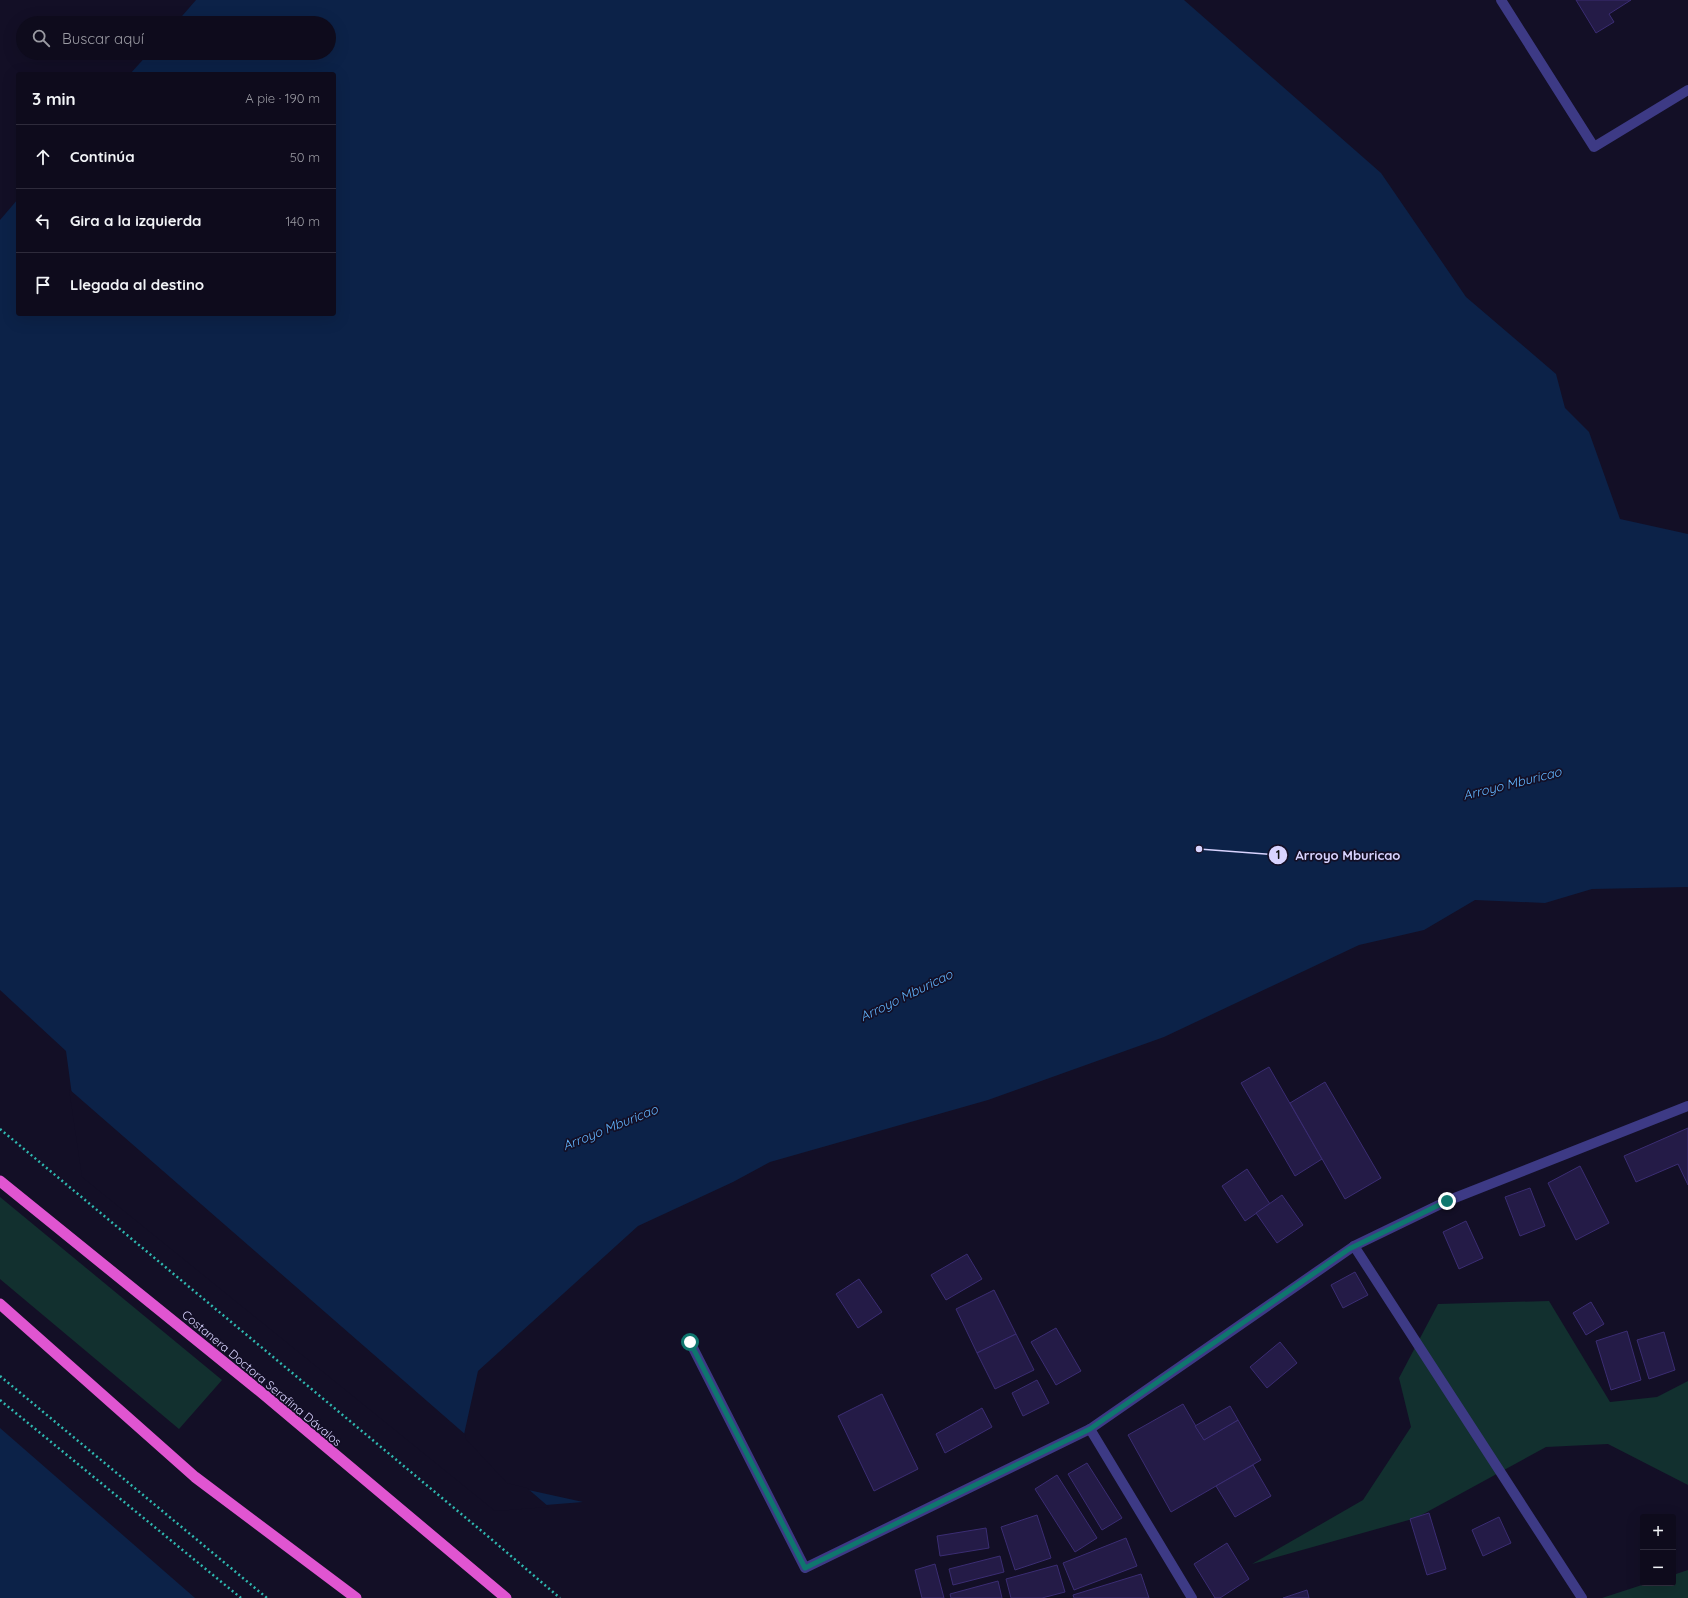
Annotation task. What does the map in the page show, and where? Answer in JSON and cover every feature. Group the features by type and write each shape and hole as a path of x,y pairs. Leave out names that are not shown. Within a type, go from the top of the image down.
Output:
{"highway":[{"name":"Costanera Doctora Serafina Dávalos","path":"0,1181 262,1393 448,1551 506,1598"},
{"path":"0,1304 195,1477 356,1598"}],"street":[{"path":"1501,0 1594,147 1688,90"},
{"path":"690,1342 805,1568 1090,1429 1354,1246 1447,1201 1688,1106"},
{"path":"1354,1246 1582,1598"},
{"path":"1090,1429 1192,1598"}],"path":[{"path":"0,1129 560,1598"},
{"path":"0,1376 267,1598"},
{"path":"0,1400 241,1598"}],"green space":[{"path":"0,1197 222,1380 179,1429 0,1279"},
{"path":"1549,1301 1610,1402 1657,1397 1688,1381 1688,1485 1608,1444 1546,1447 1416,1518 1252,1564 1363,1500 1411,1427 1399,1378 1438,1304"},
{"path":"1688,1570 1688,1598 1602,1598 1640,1586 1676,1586 1676,1574"}],"water":[{"path":"196,0 1184,0 1381,173 1466,297 1556,374 1565,408 1589,432 1620,519 1688,534 1688,887 1592,889 1545,903 1475,900 1424,930 1359,945 1164,1037 988,1100 770,1162 733,1182 638,1226 478,1371 463,1439 506,1485 583,1502 496,1509 83,1176 66,1051 0,990 0,220 16,201 16,316 336,316 336,72 132,72 143,60 336,60 336,16 182,16"},
{"path":"0,1407 231,1598 0,1598"}],"pier":[{"path":"69,1089 466,1435 465,1438 507,1483 527,1488 549,1507 495,1511 82,1177"},
{"path":"0,1405 233,1598 195,1598 0,1428"}],"building":[{"path":"1576,0 1631,0 1609,14 1614,22 1596,33"},
{"path":"1269,1067 1322,1159 1295,1176 1241,1083"},
{"path":"1325,1082 1381,1178 1345,1199 1290,1103"},
{"path":"1688,1128 1688,1185 1678,1164 1636,1182 1624,1156"},
{"path":"1580,1166 1609,1223 1576,1240 1548,1183"},
{"path":"1247,1169 1270,1204 1245,1221 1222,1186"},
{"path":"1530,1188 1545,1226 1520,1236 1505,1197"},
{"path":"1282,1195 1303,1225 1277,1243 1256,1213"},
{"path":"1466,1221 1483,1258 1459,1269 1443,1232"},
{"path":"967,1254 982,1279 946,1300 931,1275"},
{"path":"1355,1272 1368,1295 1343,1308 1331,1285"},
{"path":"859,1279 882,1312 858,1328 836,1294"},
{"path":"994,1290 1016,1334 977,1353 956,1309"},
{"path":"1591,1302 1604,1324 1586,1335 1573,1313"},
{"path":"1056,1328 1081,1371 1056,1385 1031,1342"},
{"path":"1627,1331 1641,1380 1611,1390 1596,1341"},
{"path":"1664,1332 1675,1370 1649,1379 1637,1340"},
{"path":"1016,1334 1034,1370 995,1389 977,1353"},
{"path":"1280,1342 1297,1363 1267,1388 1250,1367"},
{"path":"1037,1380 1049,1403 1023,1416 1012,1393"},
{"path":"882,1394 918,1469 874,1491 838,1416"},
{"path":"1183,1404 1204,1440 1238,1420 1261,1460 1171,1512 1128,1435"},
{"path":"1230,1406 1238,1420 1204,1440 1195,1426"},
{"path":"982,1408 992,1427 945,1453 936,1434"},
{"path":"1087,1463 1122,1518 1102,1530 1068,1474"},
{"path":"1253,1465 1271,1496 1235,1517 1216,1486"},
{"path":"1057,1475 1097,1538 1075,1552 1035,1489"},
{"path":"1429,1513 1446,1569 1427,1575 1410,1519"},
{"path":"1037,1515 1051,1558 1015,1570 1001,1527"},
{"path":"1499,1517 1511,1543 1483,1556 1472,1530"},
{"path":"986,1528 989,1548 940,1556 937,1536"},
{"path":"1126,1538 1137,1566 1074,1590 1063,1563"},
{"path":"1227,1543 1249,1579 1220,1598 1215,1598 1194,1564"},
{"path":"1000,1556 1004,1572 953,1585 949,1569"},
{"path":"935,1564 944,1598 922,1598 915,1570"},
{"path":"1057,1565 1065,1592 1042,1598 1011,1598 1006,1579"},
{"path":"1141,1574 1149,1598 1074,1598 1073,1595"},
{"path":"998,1581 1002,1598 951,1598 950,1594"},
{"path":"1307,1590 1309,1598 1283,1598"}],"place":[{"name":"Arroyo Mburicao","path":"1199,849"}],"route":[{"path":"690,1342 805,1568 1090,1429 1349,1249 1447,1201"}]}
